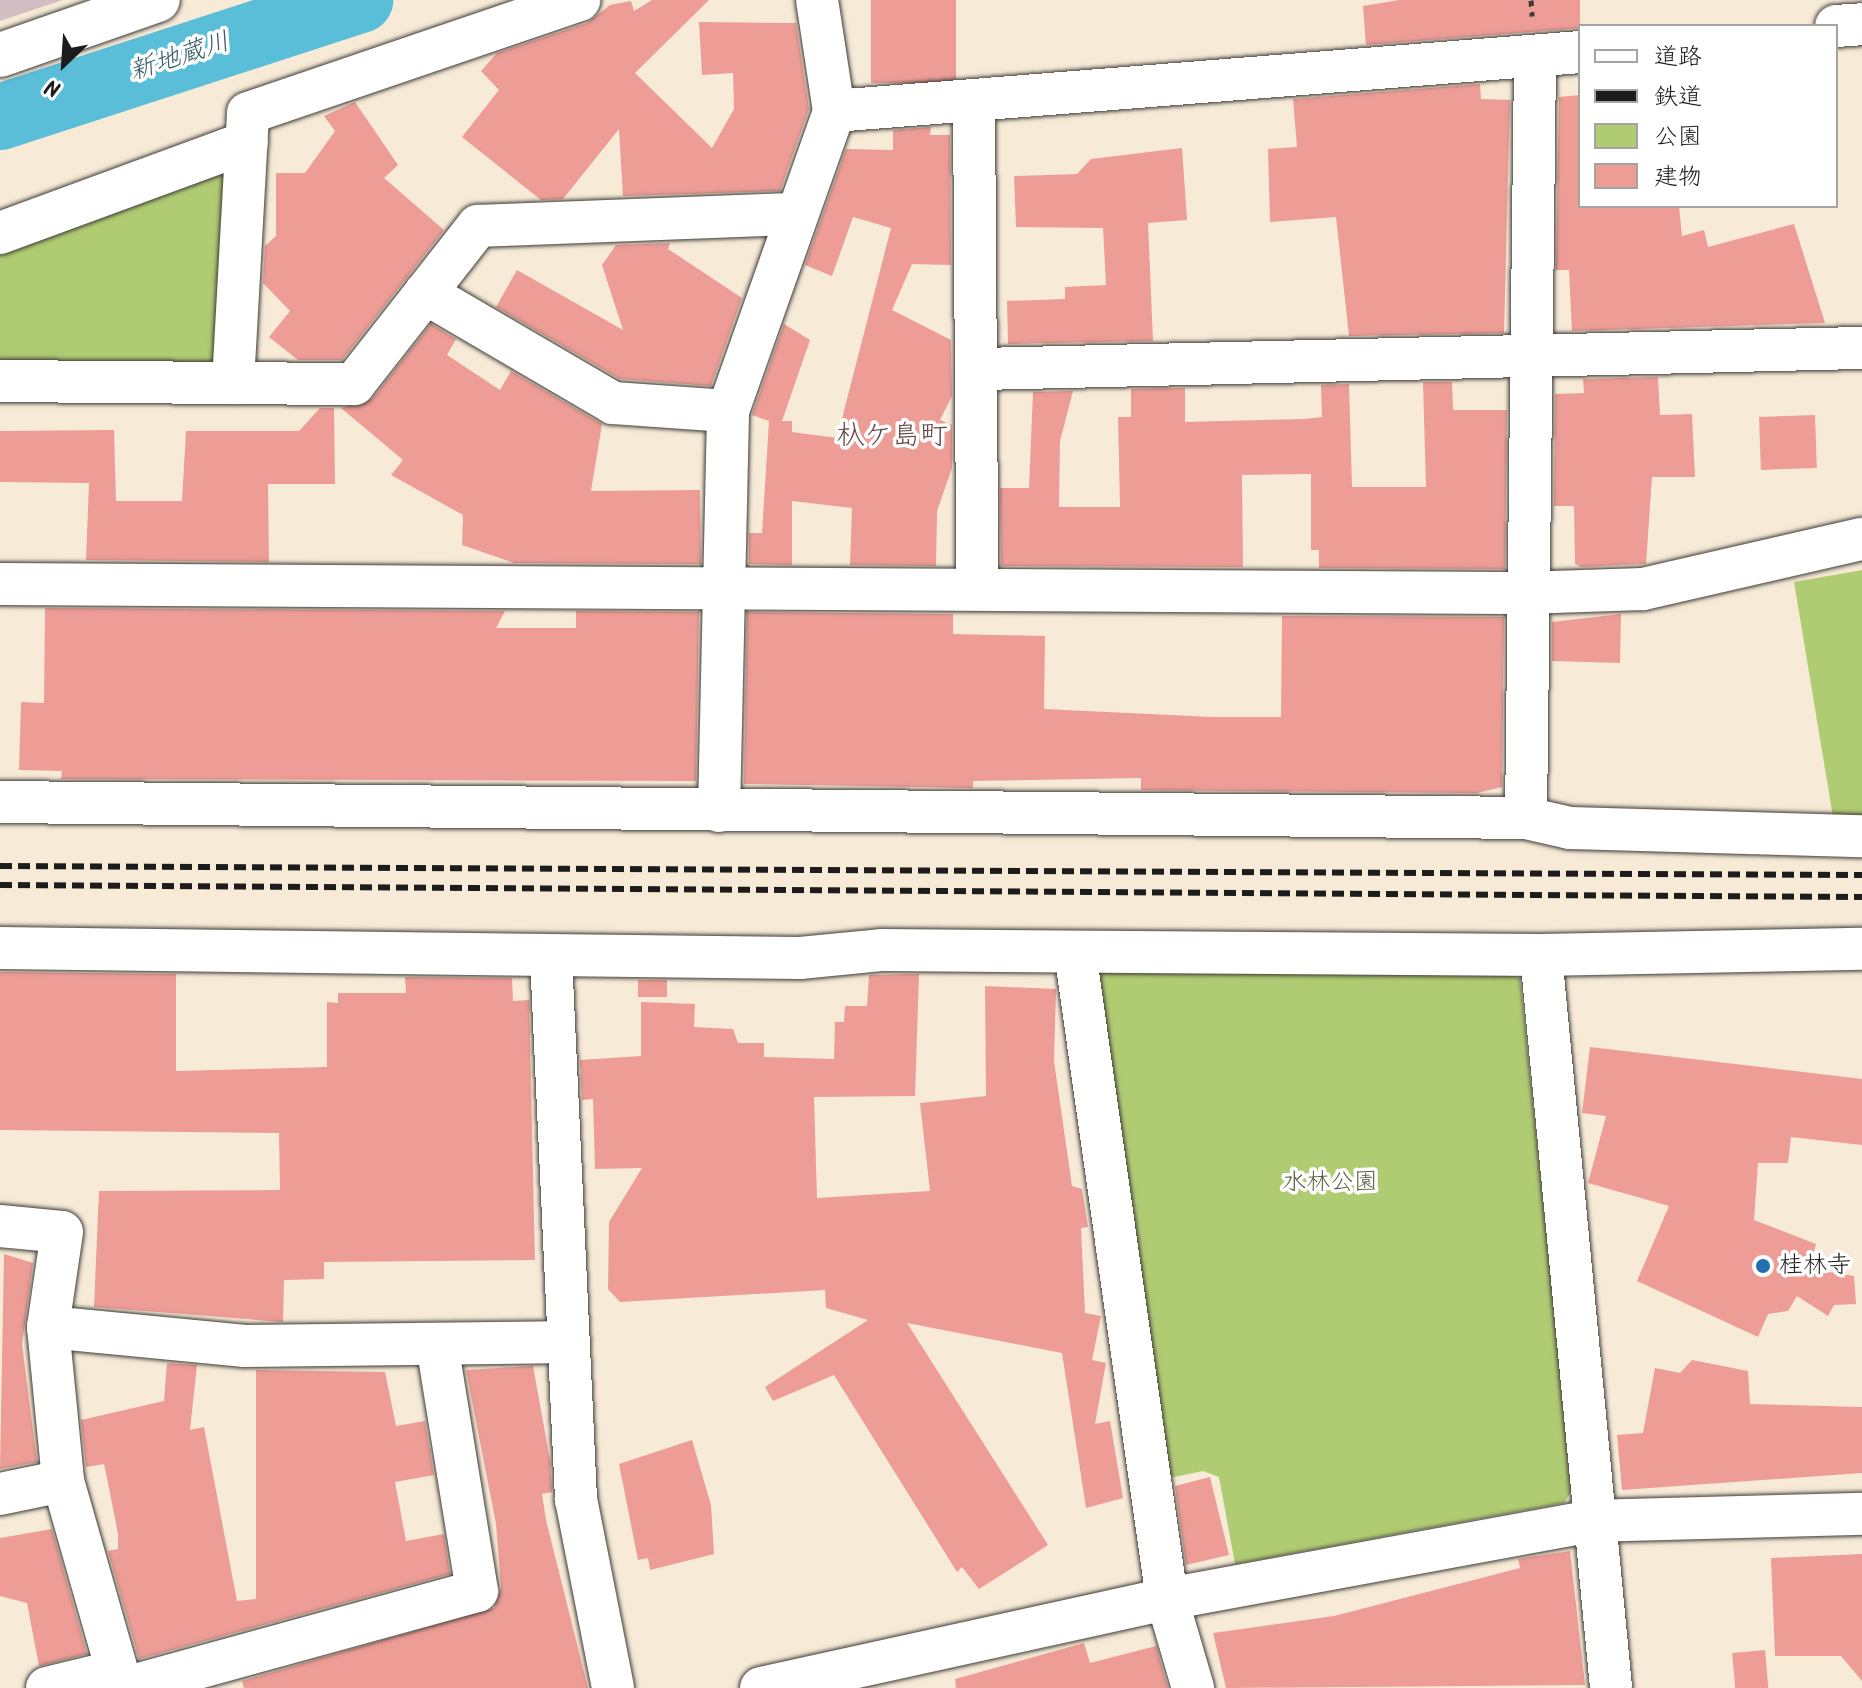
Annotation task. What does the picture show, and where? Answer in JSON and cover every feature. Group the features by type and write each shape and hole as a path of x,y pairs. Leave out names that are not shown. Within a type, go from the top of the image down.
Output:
{"street":[{"path":"0,55 158,0"},
{"path":"233,383 248,113 579,0"},
{"path":"719,811 721,587 728,411 834,111 817,0"},
{"path":"1838,26 1862,24"},
{"path":"834,111 1578,52"},
{"path":"1526,818 1523,593 1533,360 1535,57"},
{"path":"974,101 981,369 977,587"},
{"path":"0,233 247,142"},
{"path":"0,381 354,384 478,226 796,214"},
{"path":"425,293 613,403 728,411"},
{"path":"981,369 1533,360 1862,348"},
{"path":"0,584 977,587 1523,593 1643,589 1862,539"},
{"path":"0,802 1526,818 1570,828 1862,836"},
{"path":"0,948 551,957 1075,952 1541,955 1862,949"},
{"path":"1075,952 1167,1599 1193,1688"},
{"path":"1541,955 1591,1521 1611,1688"},
{"path":"551,957 576,1499 613,1688"},
{"path":"0,1226 62,1232 48,1327 63,1481 121,1682"},
{"path":"48,1327 245,1346 569,1342"},
{"path":"47,1688 121,1682 477,1591 437,1344"},
{"path":"0,1494 63,1481"},
{"path":"761,1688 1167,1599 1591,1521 1862,1514"}],"shaded area":[{"path":"0,0 63,0 0,21"}],"green space":[{"path":"210,167 234,183 215,366 0,367 0,244"},
{"path":"1862,570 1862,817 1833,817 1794,582"},
{"name":"水林公園","path":"1102,964 1503,968 1520,979 1573,1489 1564,1503 1235,1564 1219,1477 1203,1471 1159,1480 1090,976"}],"building":[{"path":"652,0 709,0 635,73 712,148 734,109 733,73 702,75 699,22 796,23 809,109 780,191 623,196 619,129 563,199 541,200 462,137 499,90 481,71 497,53 587,23 610,5 631,1 634,11"},
{"path":"871,0 956,0 956,83 871,83"},
{"path":"1399,0 1580,0 1580,24 1578,28 1366,45 1363,6"},
{"path":"1480,84 1481,99 1510,100 1504,333 1349,336 1336,217 1270,222 1268,149 1297,147 1293,99"},
{"path":"1578,95 1578,208 1679,208 1682,236 1704,230 1708,247 1794,224 1825,323 1572,331 1569,270 1556,270 1559,97"},
{"path":"355,102 398,165 384,178 444,230 342,360 298,360 269,337 290,311 263,283 265,246 276,236 276,173 305,173 335,131 324,116"},
{"path":"931,127 930,135 950,135 951,265 912,264 892,310 951,340 952,396 940,420 952,425 952,468 937,511 936,566 850,565 852,508 792,501 792,565 749,564 749,533 762,533 769,421 752,415 784,324 810,340 782,421 792,421 792,432 837,438 891,228 853,217 832,276 805,265 846,149 893,150 893,130"},
{"path":"1182,148 1187,220 1148,223 1153,341 1008,344 1007,301 1065,299 1065,287 1106,285 1103,228 1016,227 1014,176 1077,174 1091,159"},
{"path":"670,243 668,249 742,298 711,386 620,379 496,307 517,270 623,330 602,265 616,245"},
{"path":"431,324 456,339 447,355 500,390 511,371 602,424 591,491 700,490 701,564 514,563 462,545 463,515 391,475 403,460 341,408 372,399"},
{"path":"1658,377 1660,415 1692,414 1695,477 1652,477 1646,564 1581,567 1575,564 1574,506 1554,506 1555,394 1584,393 1583,379"},
{"path":"1423,382 1452,382 1453,410 1507,410 1505,569 1319,568 1319,550 1311,550 1311,474 1242,475 1243,567 1001,566 1000,488 1029,488 1033,392 1073,391 1060,441 1059,507 1120,507 1118,417 1131,417 1131,389 1185,388 1185,422 1322,417 1321,385 1349,384 1352,487 1426,487"},
{"path":"320,408 334,408 335,484 268,484 269,562 86,560 89,483 0,482 0,431 114,430 116,501 182,501 186,431 299,431"},
{"path":"1815,415 1817,468 1761,470 1759,417"},
{"path":"45,608 505,611 496,628 576,628 576,611 699,612 696,781 61,779 62,771 19,770 21,702 44,703"},
{"path":"747,612 953,614 953,634 1045,636 1044,709 1212,717 1281,717 1282,616 1504,617 1502,787 1477,793 1141,790 1141,778 973,781 973,788 744,784"},
{"path":"1621,614 1620,663 1552,661 1552,622"},
{"path":"0,972 176,974 176,1071 327,1067 327,1002 338,1003 338,993 406,993 405,977 512,978 513,1001 529,1000 535,1260 324,1262 324,1279 284,1280 283,1322 94,1307 99,1191 280,1190 279,1133 0,1130"},
{"path":"919,974 915,1096 814,1097 817,1198 930,1191 920,1103 986,1096 985,986 1056,989 1054,1061 1072,1186 1082,1189 1088,1227 1081,1228 1085,1313 1101,1316 1092,1360 1106,1363 1095,1424 1110,1421 1123,1498 1086,1508 1062,1353 907,1323 1048,1545 979,1589 962,1567 957,1572 834,1375 773,1401 765,1387 868,1320 826,1308 825,1290 620,1302 608,1289 609,1222 642,1168 595,1169 593,1099 582,1100 580,1060 641,1056 641,1002 695,1004 694,1027 733,1029 738,1043 764,1043 764,1057 834,1059 835,1022 844,1022 845,1006 867,1006 869,975"},
{"path":"638,980 667,980 667,997 638,997"},
{"path":"1590,1047 1862,1079 1862,1145 1791,1137 1788,1163 1758,1163 1754,1220 1816,1244 1809,1269 1854,1276 1856,1304 1834,1305 1828,1316 1797,1296 1788,1311 1768,1314 1758,1337 1637,1281 1669,1206 1588,1183 1606,1116 1582,1113"},
{"path":"4,1254 33,1263 22,1344 37,1462 0,1469"},
{"path":"1692,1360 1748,1371 1750,1404 1862,1407 1862,1473 1622,1490 1617,1435 1643,1433 1655,1368 1680,1373"},
{"path":"167,1363 197,1365 190,1430 204,1427 237,1601 256,1599 256,1370 385,1372 396,1426 425,1421 434,1475 395,1482 406,1541 444,1534 450,1574 139,1659 108,1551 118,1549 118,1534 104,1464 86,1467 81,1420 164,1401"},
{"path":"533,1366 550,1460 552,1492 542,1494 546,1520 588,1688 244,1688 242,1681 494,1608 501,1588 496,1524 466,1370"},
{"path":"692,1440 711,1505 714,1554 650,1570 648,1558 638,1560 619,1464"},
{"path":"1210,1477 1229,1555 1186,1565 1175,1486"},
{"path":"52,1529 87,1654 39,1666 27,1603 0,1596 0,1538"},
{"path":"1570,1551 1585,1685 1226,1688 1213,1633 1334,1616 1520,1568 1518,1559"},
{"path":"1862,1554 1862,1681 1841,1656 1775,1656 1771,1558"},
{"path":"1084,1643 1090,1663 1156,1646 1168,1688 956,1688 955,1679"},
{"path":"1765,1650 1768,1688 1735,1688 1732,1653"}],"waterway":[{"name":"新地蔵川","path":"0,117 360,0"}],"railway":[{"path":"0,866 1862,875"},
{"path":"0,885 1862,897"}],"place":[{"name":"桂林寺","path":"1763,1266"}],"district":[{"name":"杁ケ島町","path":"892,437"}]}
